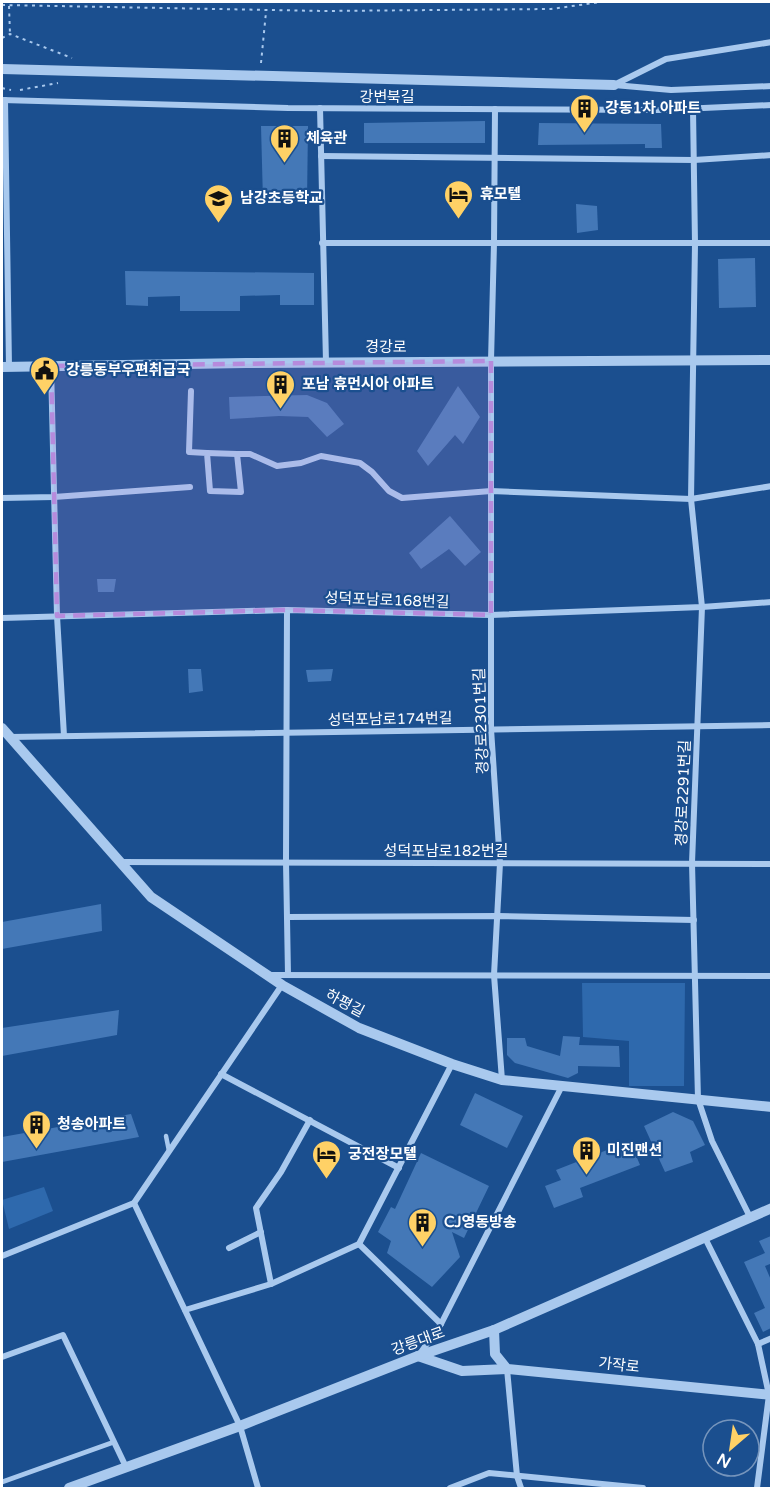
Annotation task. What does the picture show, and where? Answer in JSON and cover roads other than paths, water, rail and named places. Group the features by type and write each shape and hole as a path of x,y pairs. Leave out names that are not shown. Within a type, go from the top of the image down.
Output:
{"street":[{"path":"614,85 666,58 771,42"},
{"path":"2,69 614,85 671,90 771,86"},
{"path":"3,100 5,367"},
{"name":"강변북길","path":"3,100 320,108 659,110 771,105"},
{"path":"320,108 326,362"},
{"name":"경강로2301번길","path":"495,109 491,361 491,729 500,863 494,975 502,1080"},
{"name":"경강로2291번길","path":"693,109 695,244 691,499 702,607 692,863 698,1099 712,1140 750,1217"},
{"path":"321,156 694,160 771,155"},
{"path":"322,243 771,243"},
{"name":"경강로","path":"5,367 326,362 771,360"},
{"path":"51,366 57,616 64,736"},
{"path":"190,392 189,452 250,454 277,466 301,463 321,456 360,463 372,472 389,491 402,498 491,491 691,499 771,486"},
{"path":"207,453 210,491 241,492 237,454"},
{"path":"2,498 190,488"},
{"name":"성덕포남로168번길","path":"2,618 287,610 491,615 771,602"},
{"path":"287,610 288,975"},
{"name":"성덕포남로174번길","path":"5,733 64,736 771,725"},
{"name":"하평길","path":"5,733 152,897 266,975 359,1028 452,1065 502,1080 771,1107"},
{"name":"성덕포남로182번길","path":"120,862 771,864"},
{"path":"287,917 498,916 694,920"},
{"path":"266,975 771,976"},
{"path":"2,1256 134,1203 282,985"},
{"path":"185,1310 271,1284 359,1244 452,1065"},
{"path":"221,1074 399,1168"},
{"path":"418,1356 441,1324 562,1086"},
{"path":"271,1284 256,1208 310,1120"},
{"path":"134,1203 240,1426 258,1488"},
{"name":"강릉대로","path":"69,1488 240,1426 418,1356 494,1330 771,1208"},
{"path":"229,1248 261,1232"},
{"path":"705,1238 758,1344 770,1395 757,1488"},
{"path":"359,1244 441,1324"},
{"path":"494,1330 495,1354 507,1369 517,1476 522,1488"},
{"path":"2,1357 63,1335 126,1467"},
{"path":"758,1344 771,1338"},
{"name":"가작로","path":"418,1356 462,1371 507,1369 770,1395"},
{"path":"2,1474 3,1481 114,1442"},
{"path":"450,1488 489,1473 643,1488"}],"lane":[{"path":"166,1136 169,1151"}],"place":[{"name":"강동1차 아파트","path":"584,134"},
{"name":"체육관","path":"285,164"},
{"name":"휴모텔","path":"459,220"},
{"name":"남강초등학교","path":"219,224"},
{"name":"강릉동부우편취급국","path":"45,396"},
{"name":"포남 휴먼시아 아파트","path":"281,410"},
{"name":"청송아파트","path":"36,1150"},
{"name":"미진맨션","path":"586,1176"},
{"name":"궁전장모텔","path":"327,1180"},
{"name":"CJ영동방송","path":"423,1248"}]}
